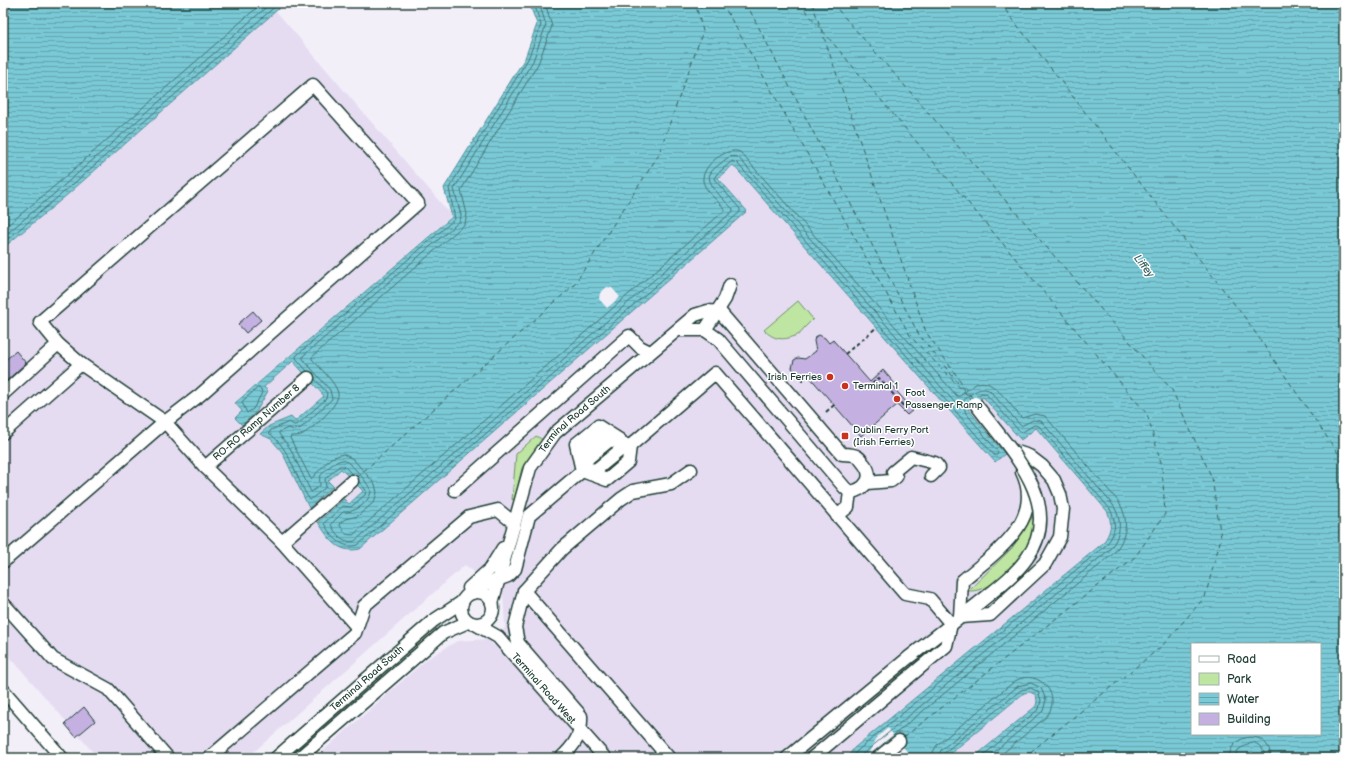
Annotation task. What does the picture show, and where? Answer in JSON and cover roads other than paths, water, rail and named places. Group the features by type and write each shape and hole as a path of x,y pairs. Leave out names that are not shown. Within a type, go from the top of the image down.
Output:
{"street":[{"path":"3,562 164,422 200,395 418,204 313,86 40,322 58,344 81,364 164,422 205,467 282,542 357,626"},
{"path":"705,330 725,299 730,285"},
{"name":"Terminal Road South","path":"492,603 530,468 555,433 696,315 708,311 716,312"},
{"path":"716,312 720,312 842,454 858,456 868,469 869,477 867,483"},
{"path":"678,330 705,330 718,339 850,492 848,506 837,516"},
{"path":"455,490 629,336 640,347 650,352"},
{"path":"3,394 58,344"},
{"path":"3,433 81,364"},
{"path":"582,470 597,469 714,373 906,594 930,599 956,620 990,615 1041,569 1055,549 1060,537 1063,509 1060,494 1054,480 1042,466 1029,456 1011,450"},
{"name":"RO-RO Ramp Number 8","path":"205,467 308,378"},
{"path":"772,403 788,390"},
{"path":"787,758 956,620 980,602 1012,575 1027,558 1037,539 1041,518 1038,496 1030,479 975,403 1011,450 1024,477 1027,497 1026,514 1020,527 1008,541 962,581 956,620 946,646 812,758"},
{"path":"582,470 607,480 628,462 624,448 604,433"},
{"path":"604,433 624,448"},
{"path":"467,598 477,592 487,595 494,608 487,622 472,623 462,613 467,598 481,586 508,576 514,569 529,516 582,470 604,433"},
{"path":"582,470 576,444 604,433"},
{"path":"850,492 856,491 867,483 891,481 896,477 893,472 911,457 935,463 939,468 931,476"},
{"path":"561,758 575,745 580,730 580,716 578,711 518,643 515,627 524,591 562,549 633,491 671,484 691,470"},
{"path":"282,542 352,481"},
{"path":"209,758 355,633 364,606 468,517 498,510 513,529"},
{"name":"Terminal Road South","path":"276,758 434,621 467,598 467,591 490,569 513,529"},
{"path":"524,591 669,758"},
{"path":"3,603 53,659 108,689 168,758"},
{"name":"Terminal Road South","path":"298,758 443,633 472,623"},
{"name":"Terminal Road West","path":"472,623 502,641 605,758"},
{"path":"3,690 62,758"},
{"path":"878,758 898,741"}],"water":[{"path":"3,3 285,3 67,195 3,248"},
{"name":"Liffey","path":"529,3 1344,3 1344,758 1258,758 1252,751 1242,758 973,758 1036,706 1036,695 1030,692 1024,693 945,758 847,758 854,748 1103,543 1108,535 1110,520 1107,511 1036,428 1021,440 983,397 968,409 1005,454 995,462 733,165 718,178 747,211 360,549 346,549 335,544 318,522 344,499 349,504 363,491 341,469 328,481 333,486 309,508 282,452 271,439 260,434 269,426 291,417 295,421 324,396 293,361 264,387 268,391 256,412 242,425 235,418 242,411 235,403 452,217 444,188 525,58 537,24"}],"place":[{"name":"Irish Ferries","path":"830,377"},
{"name":"Terminal 1","path":"845,386"},
{"name":"Foot Passenger Ramp","path":"897,399"},
{"name":"Dublin Ferry Port (Irish Ferries)","path":"845,436"}]}
